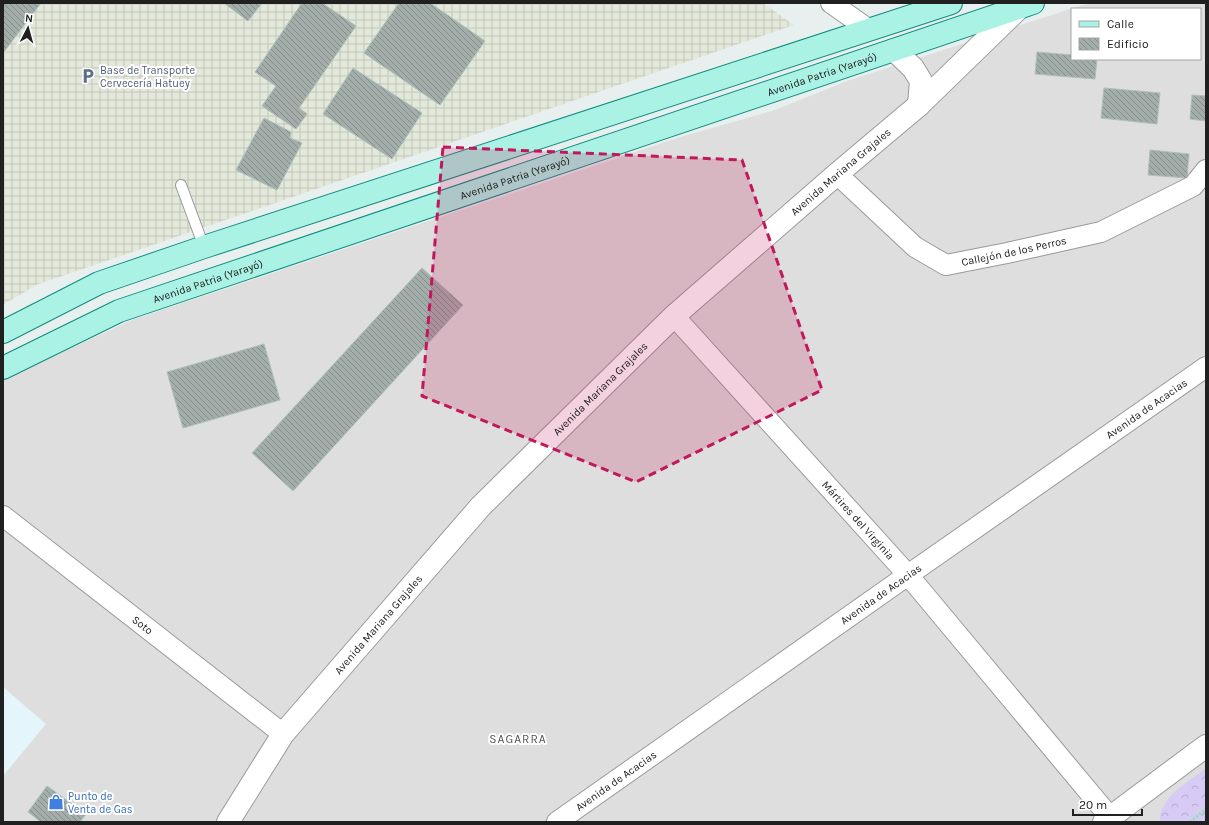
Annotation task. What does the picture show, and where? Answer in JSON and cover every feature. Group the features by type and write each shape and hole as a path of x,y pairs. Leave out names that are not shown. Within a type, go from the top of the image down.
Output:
{"main road":[{"path":"3,332 99,283 204,247 951,3"},
{"name":"Avenida Patria (Yarayó)","path":"3,368 119,311 894,50 1026,4"}],"street":[{"path":"831,3 868,29"},
{"name":"Avenida Mariana Grajales","path":"228,822 283,734 481,506 674,316 837,174 919,105 1026,4"},
{"path":"894,50 913,68 921,81 919,105"},
{"name":"Callejón de los Perros","path":"837,174 915,247 946,265 1101,232 1193,186 1206,170"},
{"name":"Mártires del Virginia","path":"674,316 908,575 1109,820"},
{"name":"Avenida de Acacias","path":"557,822 1206,367"},
{"name":"Soto","path":"3,516 283,734"},
{"path":"1109,820 1206,746"}],"lane":[{"path":"181,185 204,247"}],"path":[{"path":"1190,822 1206,809"}],"highlighted area":[{"path":"443,147 742,160 822,390 636,482 422,396"}],"shaded area":[{"path":"3,3 763,3 794,25 36,285 3,305"},
{"path":"1089,3 1206,3 1206,822 3,822 3,381 132,320 677,138 775,110 847,81 1071,9 1071,60 1201,60 1201,8 1073,8"},
{"path":"3,687 46,724 3,776"}],"green space":[{"path":"1206,768 1206,822 1160,822 1164,805 1169,798 1184,784"}],"building":[{"path":"3,3 41,3 3,53"},
{"path":"224,3 262,3 248,21"},
{"path":"302,3 322,3 356,26 299,108 307,114 296,129 262,106 276,86 255,72"},
{"path":"399,3 430,3 485,41 440,105 364,53"},
{"path":"1037,52 1071,55 1071,60 1097,60 1095,79 1035,74"},
{"path":"353,68 422,113 392,159 323,114"},
{"path":"1104,88 1160,93 1157,124 1101,118"},
{"path":"1192,95 1206,96 1206,121 1190,119"},
{"path":"264,118 291,132 290,138 302,143 277,190 236,170"},
{"path":"1150,150 1189,154 1187,178 1148,175"},
{"path":"422,268 463,305 293,491 252,453"},
{"path":"264,344 280,400 183,428 167,372"},
{"path":"47,786 86,814 80,822 41,822 28,812"}],"place":[{"name":"Base de Transporte Cervecería Hatuey","path":"88,76"},
{"name":"Punto de Venta de Gas","path":"56,802"}],"district":[{"name":"SAGARRA","path":"518,739"}]}
